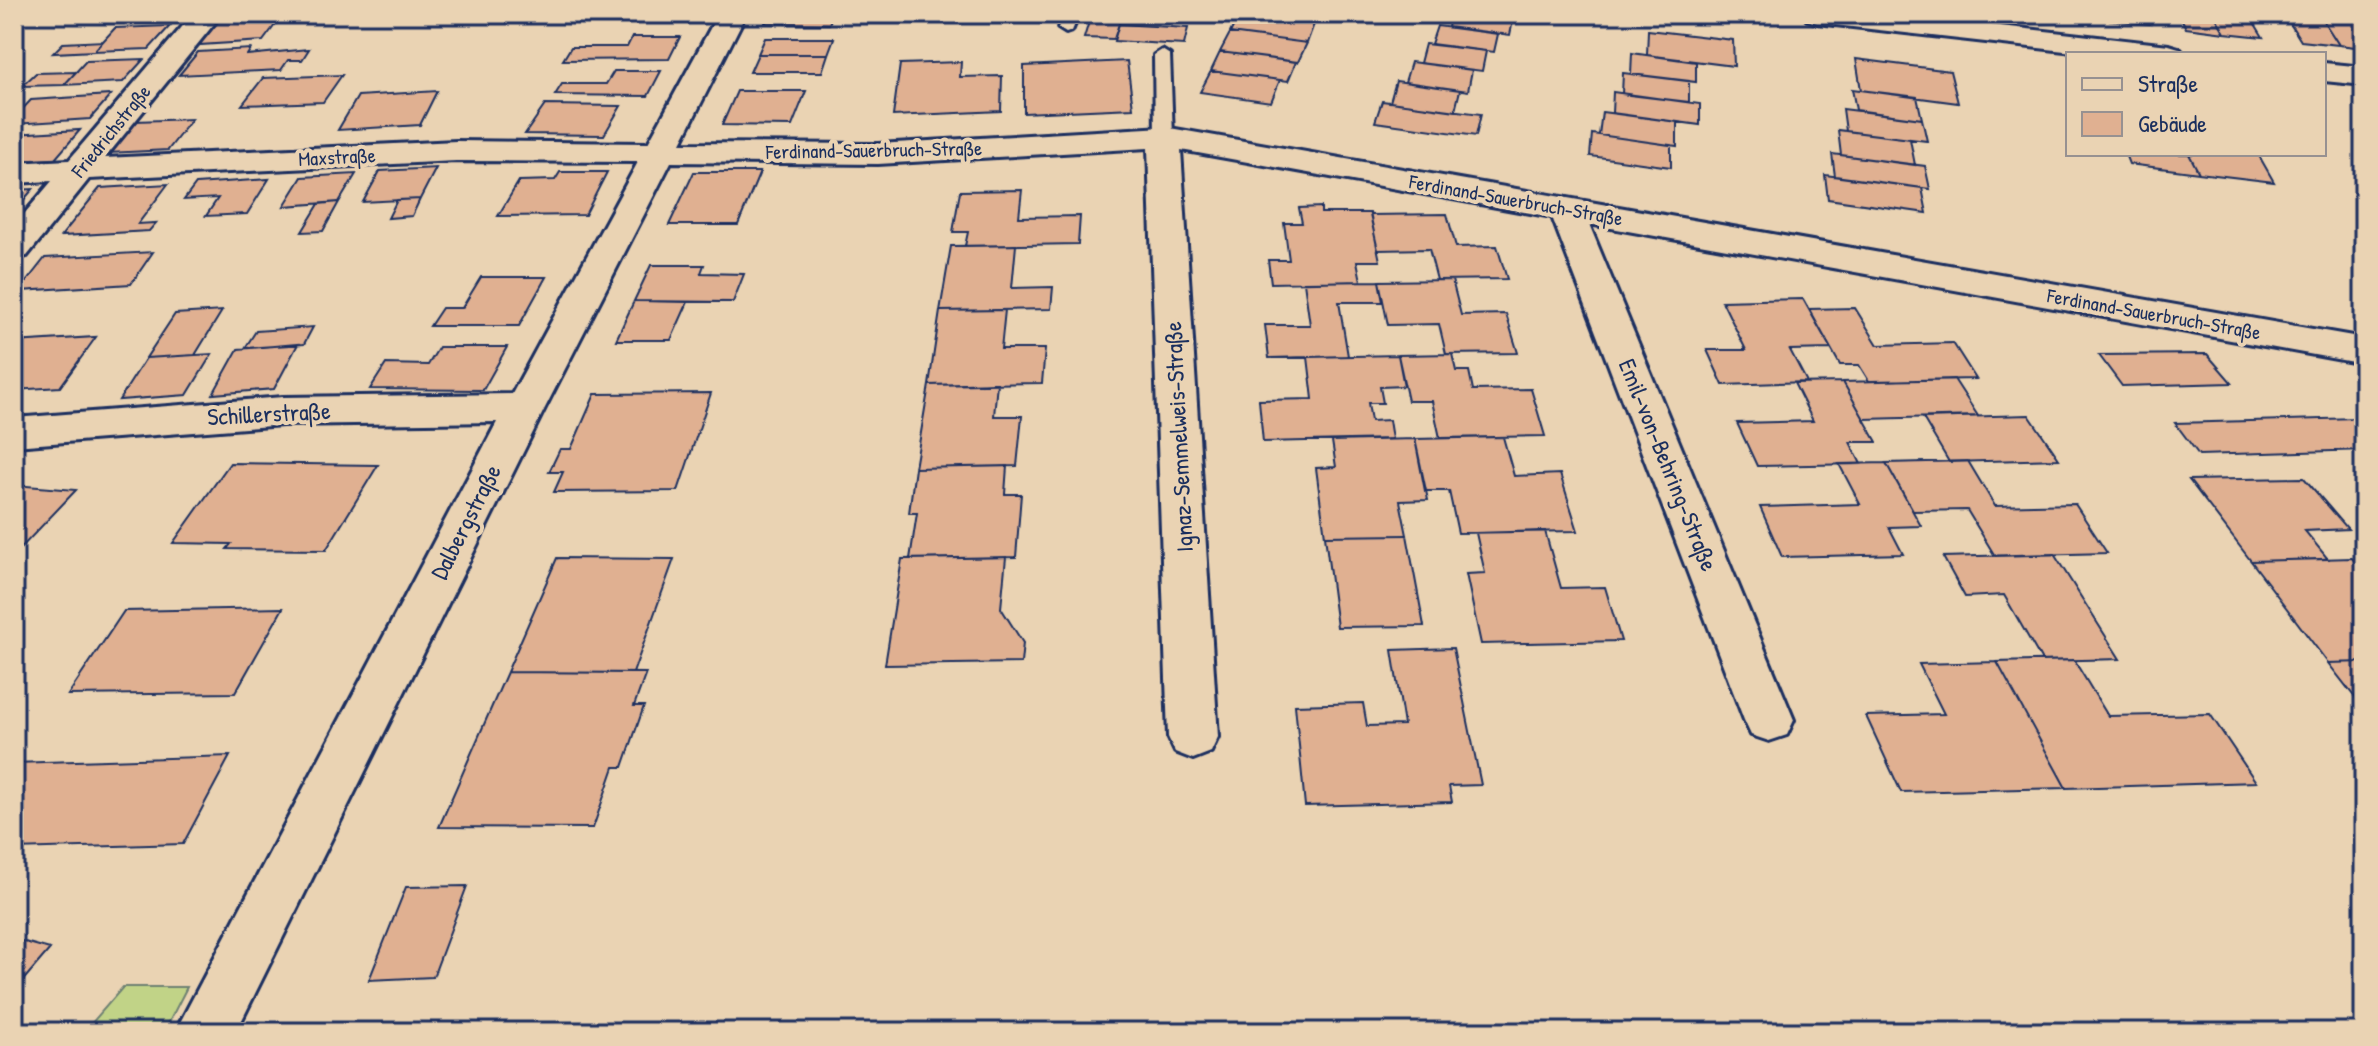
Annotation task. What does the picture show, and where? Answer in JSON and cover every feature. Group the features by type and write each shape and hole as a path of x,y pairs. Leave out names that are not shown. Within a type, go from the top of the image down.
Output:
{"street":[{"name":"Friedrichstraße","path":"14,248 208,14"},
{"name":"Dalbergstraße","path":"205,1032 525,408 732,14"},
{"path":"1817,14 2151,52"},
{"path":"2326,72 2364,76"},
{"name":"Ferdinand-Sauerbruch-Straße","path":"660,152 878,154 1164,137 2364,351"},
{"name":"Ignaz-Semmelweis-Straße","path":"1164,137 1193,737"},
{"name":"Maxstraße","path":"14,173 456,151 660,152"},
{"name":"Emil-von-Behring-Straße","path":"1566,209 1769,720"},
{"name":"Schillerstraße","path":"14,432 283,411 525,408"}],"lane":[{"path":"1162,55 1164,137"}],"green space":[{"path":"123,987 187,987 164,1032 84,1032"}],"building":[{"path":"98,14 180,14 93,19"},
{"path":"770,14 833,14 829,24 765,23"},
{"path":"1087,14 1153,14 1152,18"},
{"path":"1248,14 1308,14 1304,23"},
{"path":"1451,14 1514,16 1510,35 1448,27"},
{"path":"2110,14 2113,20 2076,16"},
{"path":"2110,14 2145,14 2150,24 2113,20"},
{"path":"2179,14 2214,14 2225,33 2186,28"},
{"path":"2214,14 2249,14 2263,37 2225,33"},
{"path":"2284,14 2319,14 2339,45 2301,41"},
{"path":"2319,14 2357,18 2364,28 2364,48 2339,45"},
{"path":"1091,15 1121,17 1114,39 1084,38"},
{"path":"1239,15 1314,24 1307,43 1230,33"},
{"path":"281,17 263,41 199,45 219,20"},
{"path":"1119,24 1188,28 1184,45 1114,41"},
{"path":"170,26 149,49 94,51 115,28"},
{"path":"1437,26 1498,34 1494,52 1431,44"},
{"path":"1648,30 1733,40 1734,66 1647,55"},
{"path":"1230,33 1307,43 1298,62 1220,52"},
{"path":"632,37 680,37 669,59 563,60 571,47 627,47"},
{"path":"765,38 834,38 828,54 758,54"},
{"path":"103,41 94,51 53,53 63,43"},
{"path":"1425,44 1486,51 1482,71 1420,63"},
{"path":"251,49 247,55 309,49 302,60 288,60 281,70 179,75 198,52"},
{"path":"1220,52 1296,62 1288,81 1211,71"},
{"path":"1632,53 1696,62 1696,82 1631,74"},
{"path":"758,54 828,54 822,72 750,72"},
{"path":"144,59 123,82 64,85 86,61"},
{"path":"1856,59 1950,71 1958,103 1861,90"},
{"path":"1127,61 1133,108 1024,113 1024,66"},
{"path":"961,62 960,77 1002,76 1001,111 893,116 900,64"},
{"path":"1411,62 1472,70 1468,91 1405,82"},
{"path":"614,71 661,71 648,96 555,95 562,84 606,84"},
{"path":"1211,71 1280,80 1271,102 1200,92"},
{"path":"76,72 64,85 22,86 36,73"},
{"path":"1623,73 1689,81 1689,102 1622,94"},
{"path":"342,75 323,102 242,105 263,78"},
{"path":"1396,81 1460,90 1455,111 1390,102"},
{"path":"1852,89 1917,97 1922,119 1856,110"},
{"path":"437,91 420,125 338,130 358,96"},
{"path":"737,91 806,91 792,126 722,125"},
{"path":"1613,92 1700,104 1700,125 1612,113"},
{"path":"111,95 90,119 14,124 14,118 31,100"},
{"path":"1382,101 1481,114 1476,136 1375,122"},
{"path":"545,105 621,106 604,135 525,134"},
{"path":"1843,109 1922,119 1927,141 1846,131"},
{"path":"1602,112 1677,122 1677,146 1599,135"},
{"path":"192,119 168,150 108,153 135,121"},
{"path":"80,130 55,159 14,161 14,134"},
{"path":"1838,130 1910,139 1915,165 1841,155"},
{"path":"1592,134 1671,145 1671,167 1590,156"},
{"path":"1832,154 1925,166 1930,189 1835,176"},
{"path":"2126,156 2190,156 2199,173 2129,164"},
{"path":"2190,156 2259,156 2274,182 2199,173"},
{"path":"436,168 420,199 363,202 380,171"},
{"path":"560,172 607,172 585,215 498,216 519,181 555,180"},
{"path":"694,172 760,172 738,225 669,225"},
{"path":"356,174 339,202 284,206 302,177"},
{"path":"1825,175 1922,188 1927,213 1828,199"},
{"path":"269,179 247,214 206,216 218,198 184,200 196,184"},
{"path":"168,184 138,224 156,223 149,231 61,236 100,188"},
{"path":"33,189 14,211 14,190"},
{"path":"1022,190 1019,217 1080,216 1078,244 965,246 968,232 953,232 960,191"},
{"path":"420,199 412,216 388,218 397,200"},
{"path":"339,202 323,231 302,232 319,204"},
{"path":"1321,207 1321,213 1370,213 1380,261 1357,261 1361,281 1271,283 1268,260 1289,260 1284,223 1302,223 1299,208"},
{"path":"1447,214 1456,247 1497,246 1507,279 1437,280 1429,249 1378,250 1370,215"},
{"path":"1016,245 1012,288 1053,287 1051,309 940,311 951,246"},
{"path":"153,252 131,284 19,291 45,258"},
{"path":"651,265 704,265 701,273 744,274 733,302 634,301"},
{"path":"481,277 546,277 519,326 430,326 442,308 462,308"},
{"path":"1452,280 1461,315 1506,314 1518,353 1446,354 1439,324 1388,325 1379,281"},
{"path":"1379,281 1383,302 1339,302 1348,356 1269,358 1265,325 1310,325 1304,282"},
{"path":"1803,299 1831,349 1790,350 1807,382 1723,385 1707,350 1746,350 1722,301"},
{"path":"634,301 688,302 671,340 616,340"},
{"path":"1855,308 1878,345 1953,343 1976,379 1869,381 1859,365 1840,365 1809,309"},
{"path":"1005,310 1001,349 1045,349 1042,383 929,385 940,311"},
{"path":"222,311 195,355 146,358 175,314"},
{"path":"313,327 304,344 245,348 256,331"},
{"path":"96,337 60,387 14,390 14,342"},
{"path":"298,344 274,389 213,394 238,349"},
{"path":"439,347 507,347 483,390 370,389 386,364 428,365"},
{"path":"212,354 187,395 119,400 146,358"},
{"path":"1452,354 1456,371 1469,371 1473,390 1531,389 1545,436 1440,438 1432,401 1408,401 1398,355"},
{"path":"2207,354 2232,383 2122,386 2099,355"},
{"path":"1398,355 1404,386 1380,387 1383,403 1368,403 1371,421 1389,420 1392,439 1263,442 1259,400 1313,399 1308,357"},
{"path":"1954,379 1978,416 1864,419 1843,382"},
{"path":"1843,382 1877,442 1850,442 1861,464 1757,466 1737,423 1813,421 1794,383"},
{"path":"997,383 994,416 1022,416 1017,466 915,468 929,385"},
{"path":"711,393 678,491 554,492 563,472 549,472 560,449 571,449 595,394"},
{"path":"2029,415 2059,459 1949,462 1923,418"},
{"path":"2358,418 2364,425 2364,450 2199,455 2175,423"},
{"path":"1503,437 1514,476 1560,474 1578,531 1458,533 1449,491 1425,491 1415,439"},
{"path":"1415,439 1428,500 1400,501 1407,535 1325,536 1316,468 1336,467 1332,441"},
{"path":"1968,461 1995,506 2075,504 2107,553 1995,556 1967,510 1913,511 1886,463"},
{"path":"230,463 378,465 326,550 227,549 231,544 173,543"},
{"path":"1886,463 1921,526 1889,527 1903,554 1782,557 1760,507 1860,504 1839,464"},
{"path":"1007,466 1005,494 1021,494 1016,557 910,559 917,513 909,513 915,468"},
{"path":"2304,478 2348,529 2305,531 2328,559 2251,561 2189,480"},
{"path":"14,485 76,490 20,549 14,548"},
{"path":"1545,531 1561,588 1605,587 1621,641 1481,644 1466,574 1485,573 1476,533"},
{"path":"1407,535 1424,626 1337,627 1325,536"},
{"path":"2054,554 2120,659 2042,661 2004,595 1965,597 1943,557"},
{"path":"1006,557 1001,608 1023,643 1021,663 885,665 902,559"},
{"path":"557,558 674,559 633,673 507,672"},
{"path":"2352,558 2364,572 2364,662 2328,663 2251,561"},
{"path":"283,608 235,693 68,695 124,611"},
{"path":"1453,648 1481,785 1449,786 1452,802 1305,806 1295,705 1363,703 1367,726 1404,725 1392,650"},
{"path":"2074,660 2108,716 2210,714 2256,782 2066,788 1997,662"},
{"path":"1997,662 2066,788 1901,792 1866,716 1944,714 1919,664"},
{"path":"2364,662 2364,709 2328,663"},
{"path":"507,672 646,673 634,706 644,706 623,767 614,767 593,828 439,827"},
{"path":"230,756 183,844 14,849 14,763"},
{"path":"467,886 433,977 369,980 406,887"},
{"path":"14,939 50,949 14,991"}]}
